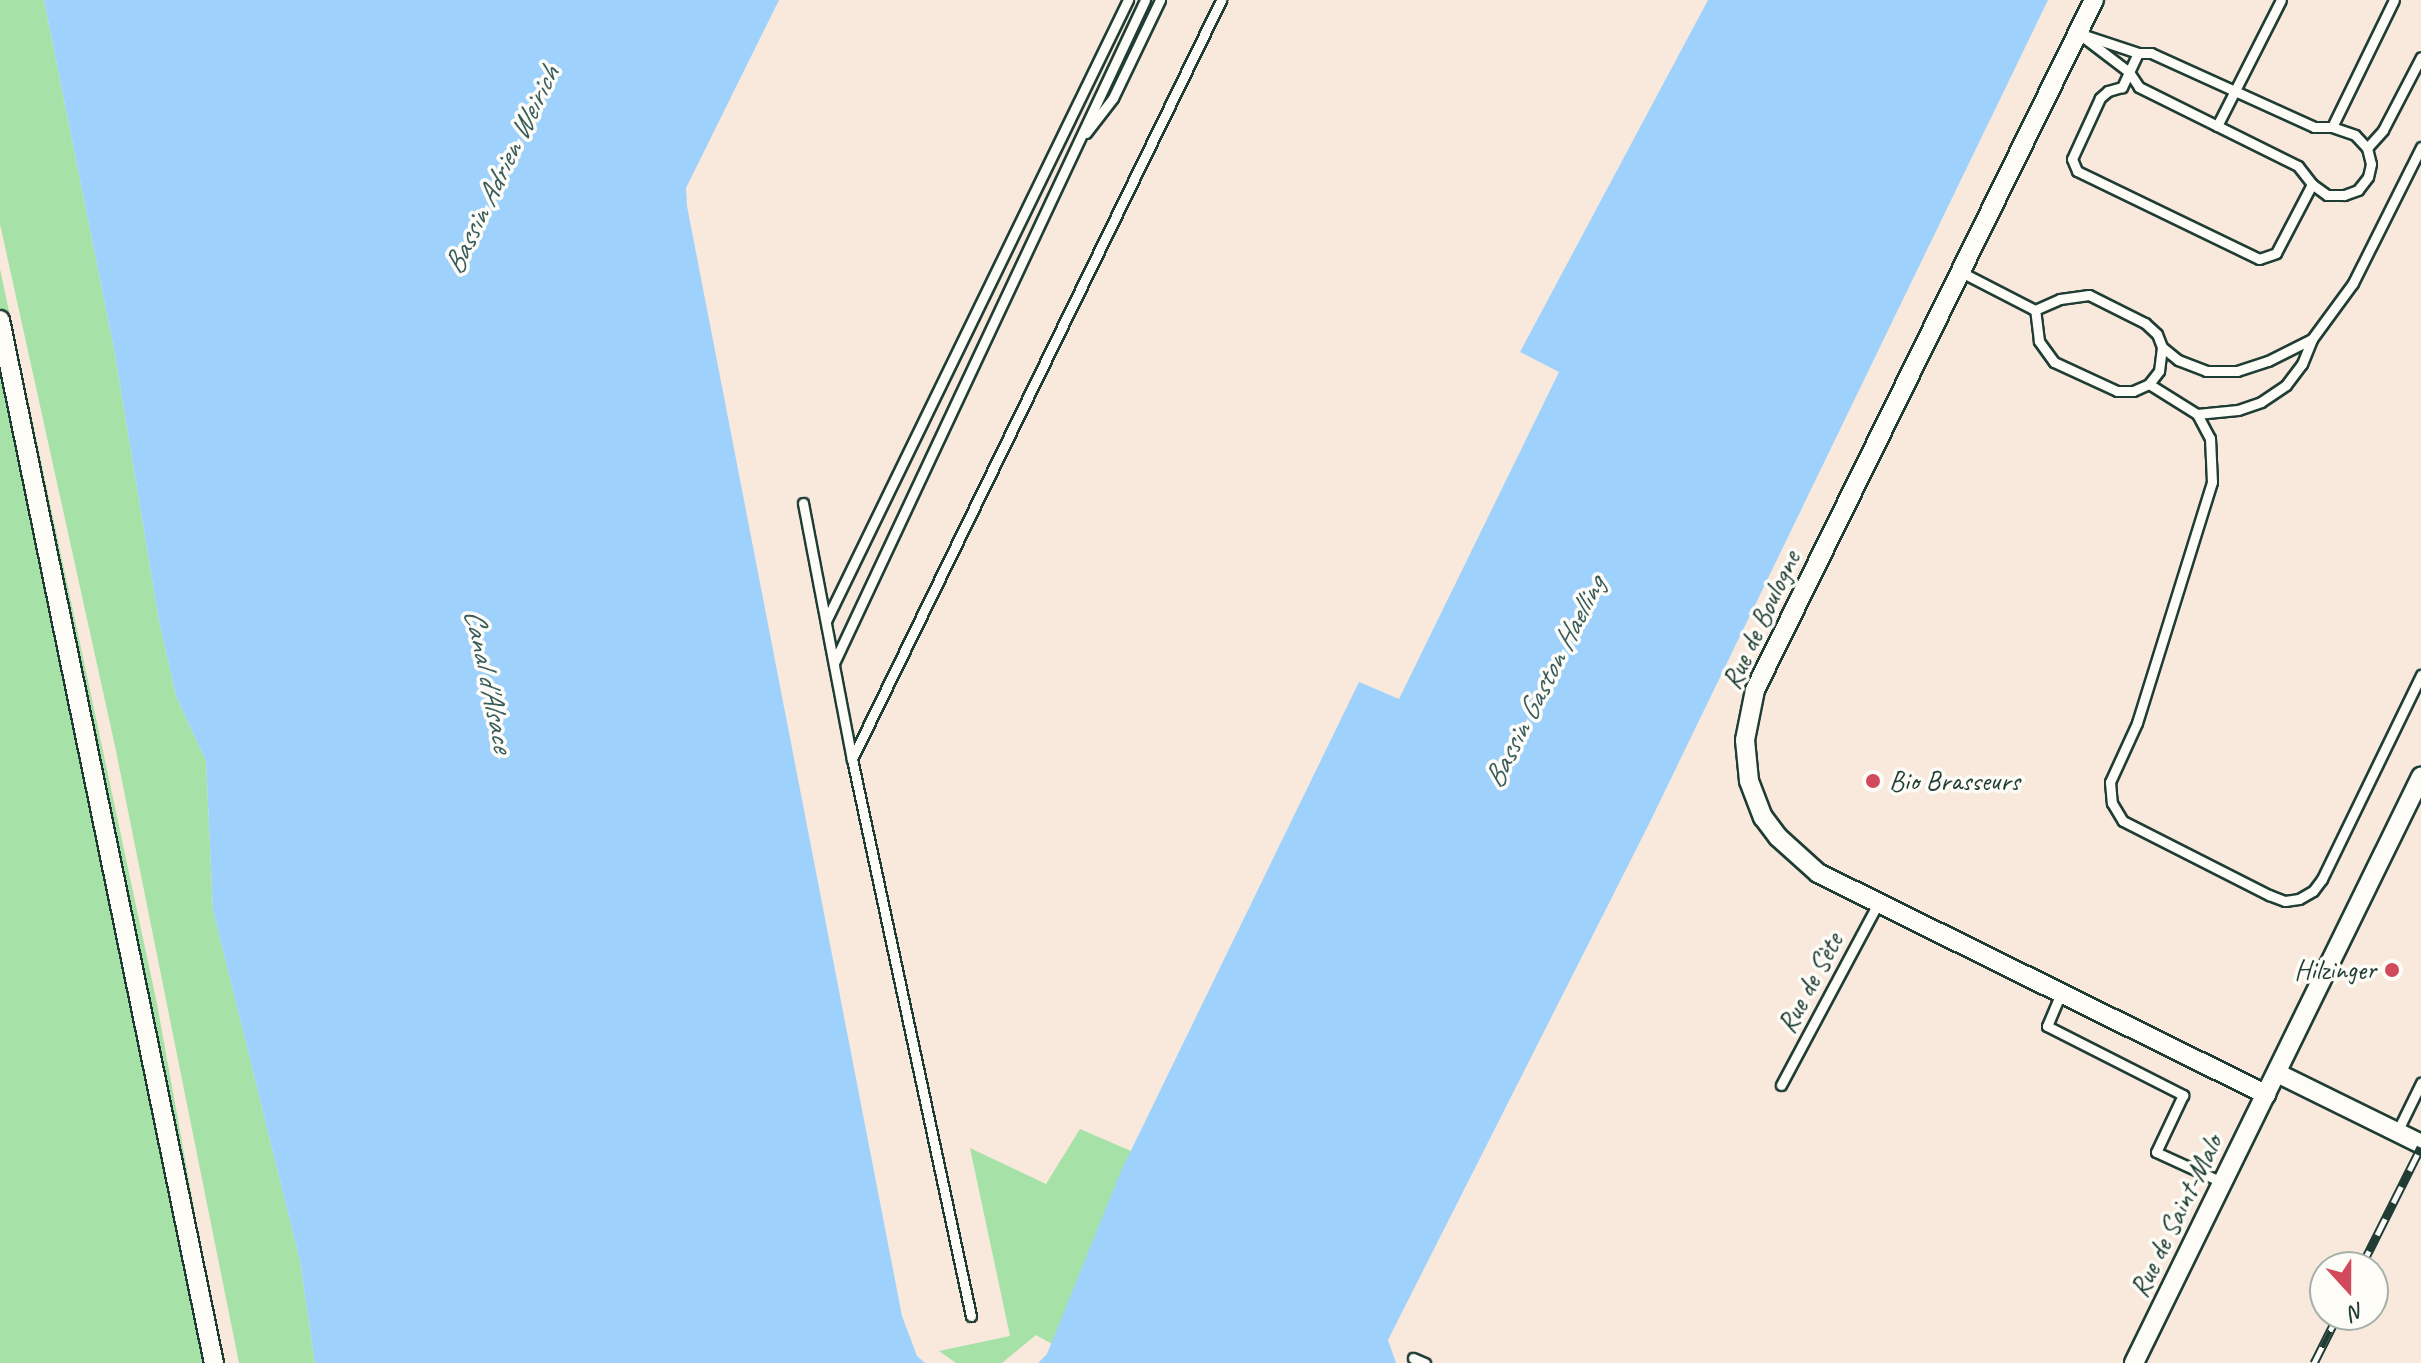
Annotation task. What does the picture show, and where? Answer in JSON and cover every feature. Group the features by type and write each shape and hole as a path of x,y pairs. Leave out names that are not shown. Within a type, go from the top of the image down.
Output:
{"street":[{"name":"Rue de Boulogne","path":"2094,0 1755,690 1747,718 1749,781 1763,817 1807,866 2266,1094"},
{"path":"0,320 214,1363"},
{"path":"2266,1094 2419,784"},
{"path":"2277,1073 2421,1144"},
{"name":"Rue de Saint-Malo","path":"2132,1362 2266,1094"}],"lane":[{"path":"826,621 1128,0"},
{"path":"834,663 1145,0"},
{"path":"1074,150 1113,98 1160,0"},
{"path":"852,759 1221,0"},
{"path":"2217,126 2281,0"},
{"path":"2332,127 2394,0"},
{"path":"2078,33 2138,53 2151,53 2314,127 2332,127 2355,135 2367,148 2371,164 2368,177 2358,190 2344,195 2327,195 2312,184 2298,166 2139,87 2129,72 2078,33"},
{"path":"2138,53 2122,87 2108,91 2100,98 2072,159 2077,171 2259,259 2276,253 2312,184"},
{"path":"2367,148 2383,130 2421,57"},
{"path":"2197,414 2238,410 2261,402 2286,385 2302,364 2312,339 2353,283 2421,147"},
{"path":"1961,272 2035,310"},
{"path":"2089,295 2145,323 2157,334 2162,347 2159,371 2149,384 2133,391 2117,391 2054,362 2039,341 2035,310 2060,299 2089,295"},
{"path":"2162,347 2178,360 2206,371 2237,371 2268,361 2312,339"},
{"path":"2149,384 2197,414 2210,438 2212,482 2137,723 2110,782 2112,803 2123,821 2269,895 2285,901 2299,899 2313,891 2322,879 2421,675"},
{"path":"803,503 852,759 971,1316"},
{"name":"Rue de Sète","path":"1781,1085 1878,903"},
{"path":"2061,993 2047,1026 2183,1095 2156,1152 2224,1183"},
{"path":"2397,1132 2421,1083"},
{"path":"1413,1358 1425,1363"}],"green space":[{"path":"0,0 44,0 115,354 159,621 176,696 206,761 213,910 300,1261 315,1363 239,1363 115,746 0,224"},
{"path":"0,269 157,1004 222,1363 0,1363"},
{"path":"1080,1129 1131,1151 1052,1344 1036,1335 1002,1363 956,1363 939,1351 1010,1336 970,1148 1046,1184"}],"water":[{"path":"44,0 779,0 686,188 687,206 902,1316 917,1356 925,1363 315,1363 300,1261 213,910 206,761 176,696 159,621 115,354"},
{"name":"Bassin Gaston Haelling","path":"1708,0 2048,0 1648,826 1388,1340 1396,1363 1038,1363 1047,1354 1121,1171 1359,682 1399,699 1559,372 1520,352"}],"railway":[{"path":"2369,1251 2421,1147"},
{"path":"2314,1363 2330,1331"}],"place":[{"name":"Bio Brasseurs","path":"1873,781"},
{"name":"Hilzinger","path":"2392,970"}],"water label":[{"name":"Bassin Adrien Weirich","path":"501,170"},
{"name":"Canal d'Alsace","path":"489,680"}]}
